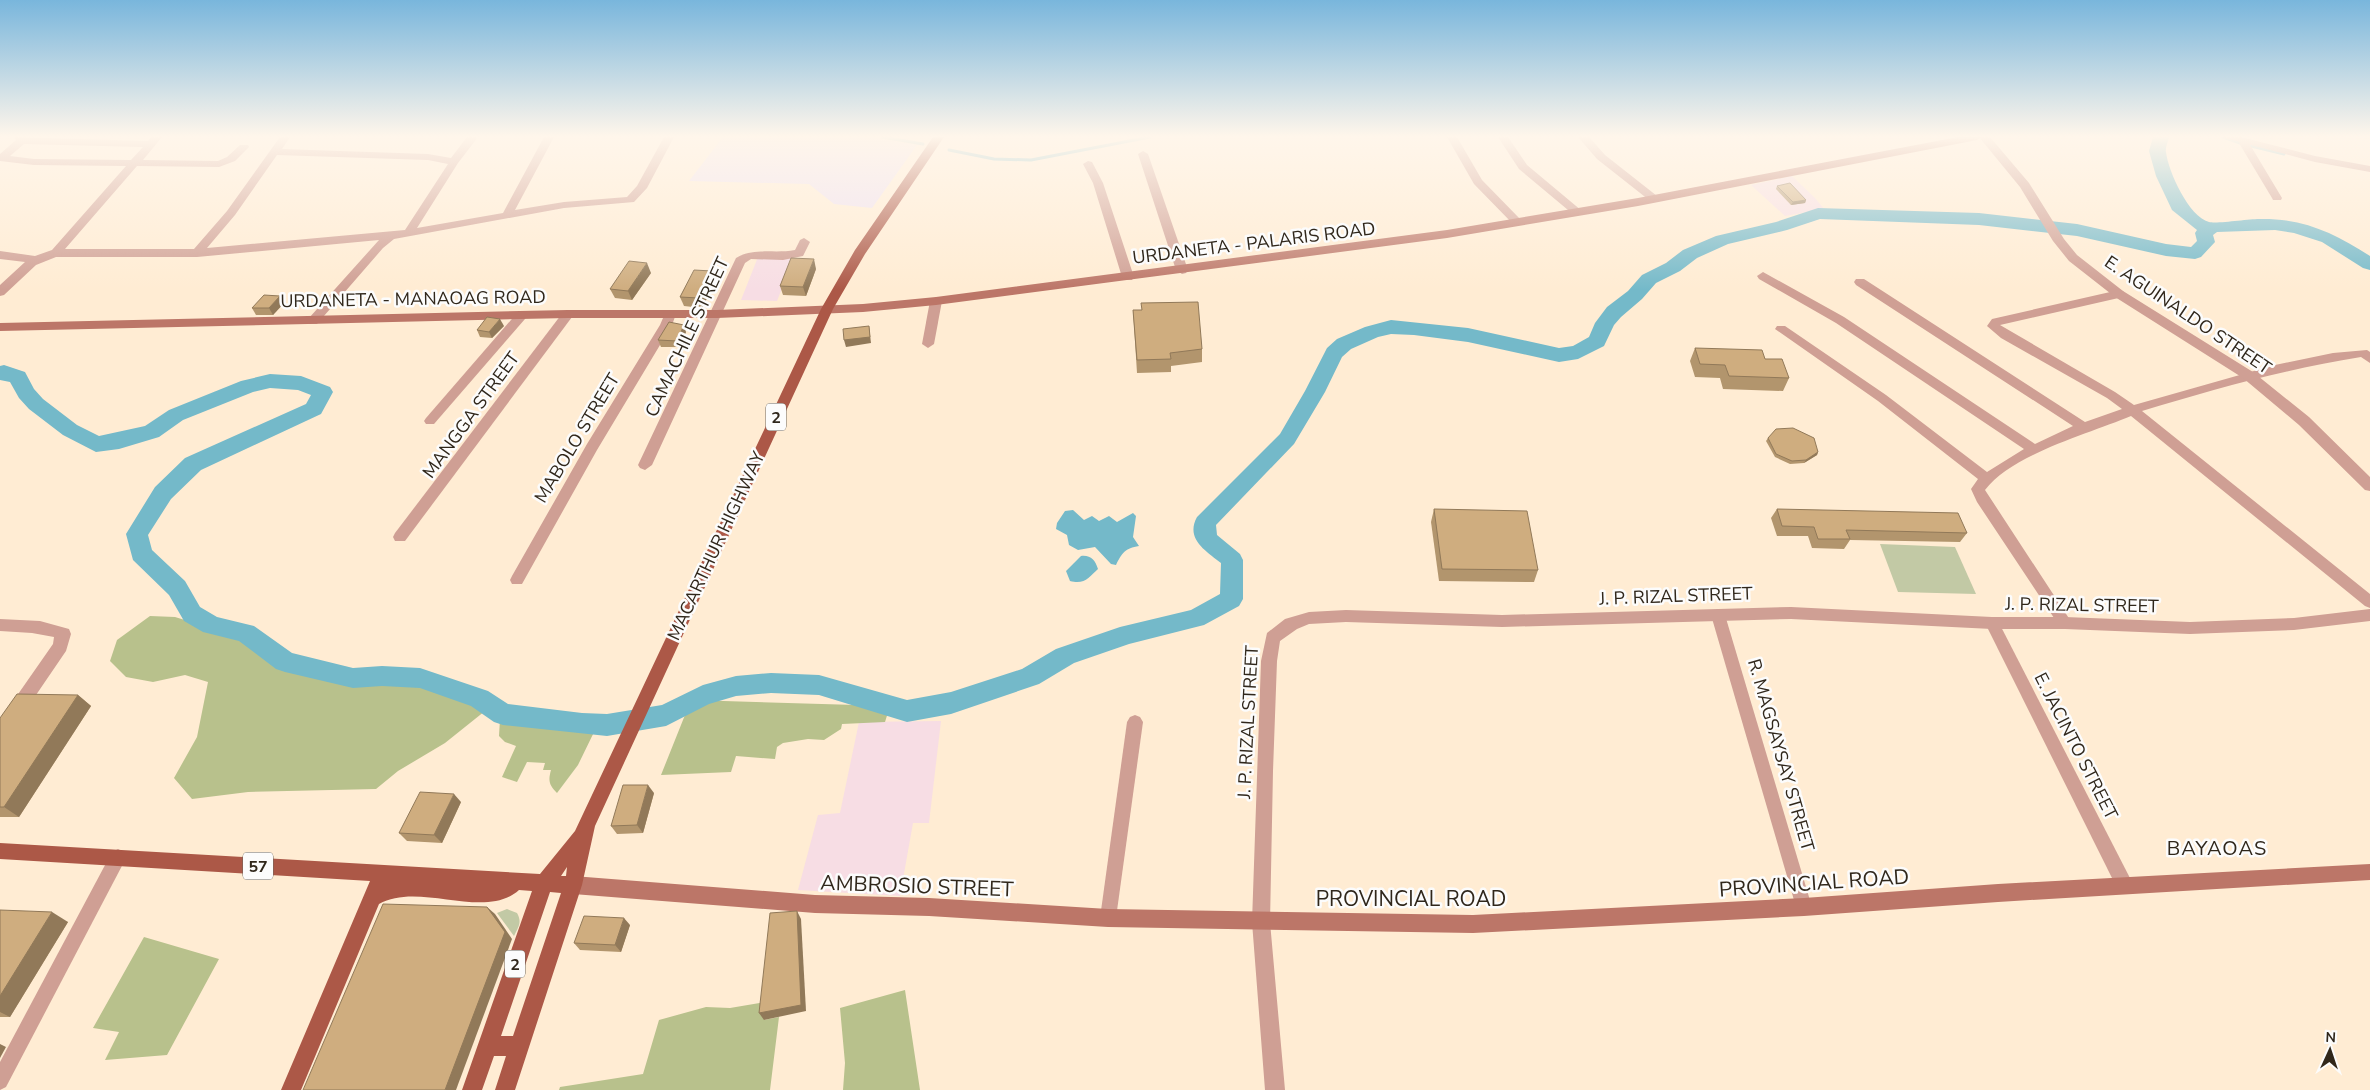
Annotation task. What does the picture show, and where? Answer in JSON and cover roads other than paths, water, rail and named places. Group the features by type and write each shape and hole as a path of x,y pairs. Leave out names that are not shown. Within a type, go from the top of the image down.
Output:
{"main road":[{"name":"MACARTHUR HIGHWAY","path":"505,1090 573,885 583,834 827,310 859,253 904,188"},
{"name":"URDANETA - PALARIS ROAD","path":"827,310 936,301 1359,247 1578,212 1706,188"},
{"name":"URDANETA - MANAOAG ROAD","path":"0,327 568,314 717,314 827,310"},
{"name":"MACARTHUR HIGHWAY","path":"472,1090 544,883 583,834"},
{"name":"57","path":"0,851 573,885"},
{"name":"PROVINCIAL ROAD","path":"1261,922 1473,924 1804,907 2370,872"},
{"path":"291,1090 383,873"},
{"path":"372,898 386,890 399,887 496,894 506,890 516,881"},
{"name":"AMBROSIO STREET","path":"573,885 815,904 929,907 1108,918 1261,922"},
{"path":"487,1046 519,1046"}],"street":[{"path":"56,253 114,188"},
{"path":"197,253 231,213 249,188"},
{"path":"408,232 437,188"},
{"path":"507,215 522,188"},
{"path":"0,292 34,259 42,255 56,253 197,253 350,238 391,236 571,204 630,200 642,188"},
{"path":"1100,188 1128,277"},
{"path":"1154,188 1182,270"},
{"path":"1484,188 1517,222"},
{"path":"1549,188 1578,212"},
{"path":"1639,188 1652,198"},
{"name":"E. AGUINALDO STREET","path":"2027,188 2059,241 2073,258 2119,294 2248,375 2304,421 2370,486"},
{"path":"2271,188 2277,198"},
{"path":"313,321 379,246 391,236"},
{"name":"CAMACHILE STREET","path":"646,466 742,258 749,255 792,255 799,253 804,242"},
{"path":"0,255 34,259"},
{"path":"1762,276 1840,320 2035,450"},
{"path":"1860,282 2084,427"},
{"path":"2119,294 2011,318 1996,322 1993,326 2005,335 2111,395 2132,410 2370,602"},
{"path":"928,344 936,301"},
{"name":"MANGGA STREET","path":"400,537 457,464 568,314"},
{"name":"MABOLO STREET","path":"517,580 592,448 666,325 670,314"},
{"path":"430,421 521,316"},
{"path":"1781,329 1867,387 1986,478"},
{"path":"2065,623 1982,498 1978,489 1986,478 2035,450 2084,427 2120,416 2132,410 2248,375 2309,360 2368,355"},
{"name":"J. P. RIZAL STREET","path":"1275,1090 1261,922 1269,662 1273,638 1291,624 1309,618 1346,616 1502,621 1801,613 1992,623 2065,623 2190,628 2294,624 2370,614"},
{"name":"R. MAGSAYSAY STREET","path":"1718,615 1804,907"},
{"name":"E. JACINTO STREET","path":"1992,623 2125,886"},
{"path":"0,626 28,626 54,630 63,634 60,646 0,734"},
{"path":"1108,918 1135,722"},
{"path":"0,1081 118,858"}],"water":[{"path":"1073,510 1084,520 1092,516 1099,521 1109,516 1117,522 1133,513 1136,516 1133,537 1139,546 1124,552 1116,565 1111,564 1095,547 1078,550 1069,545 1067,535 1056,529 1057,523 1065,511"},
{"path":"1081,556 1087,556 1092,559 1098,569 1083,581 1070,581 1066,571"}],"waterway":[{"path":"2171,188 2181,210 2208,230"},
{"path":"0,373 4,372 18,377 26,393 36,404 70,430 96,444 119,441 152,432 176,415 248,386 270,381 301,383 323,392 314,409 193,464 163,493 137,534 141,554 177,588 192,614 211,625 246,633 285,662 353,678 382,676 420,678 479,698 503,714 582,724 607,725 666,715 703,695 736,686 771,683 819,685 907,711 951,703 1030,677 1065,656 1128,634 1196,618 1231,599 1232,560 1206,539 1205,523 1287,439 1315,392 1334,353 1344,344 1372,332 1391,327 1468,335 1559,355 1578,352 1597,341 1605,323 1614,312 1635,295 1649,279 1673,267 1690,254 1722,240 1781,226 1818,213 1979,219 2077,230 2166,250 2195,253 2206,242 2204,233 2213,227 2275,224 2297,228 2328,238 2370,264"}],"district":[{"name":"BAYAOAS","path":"2217,848"}]}
